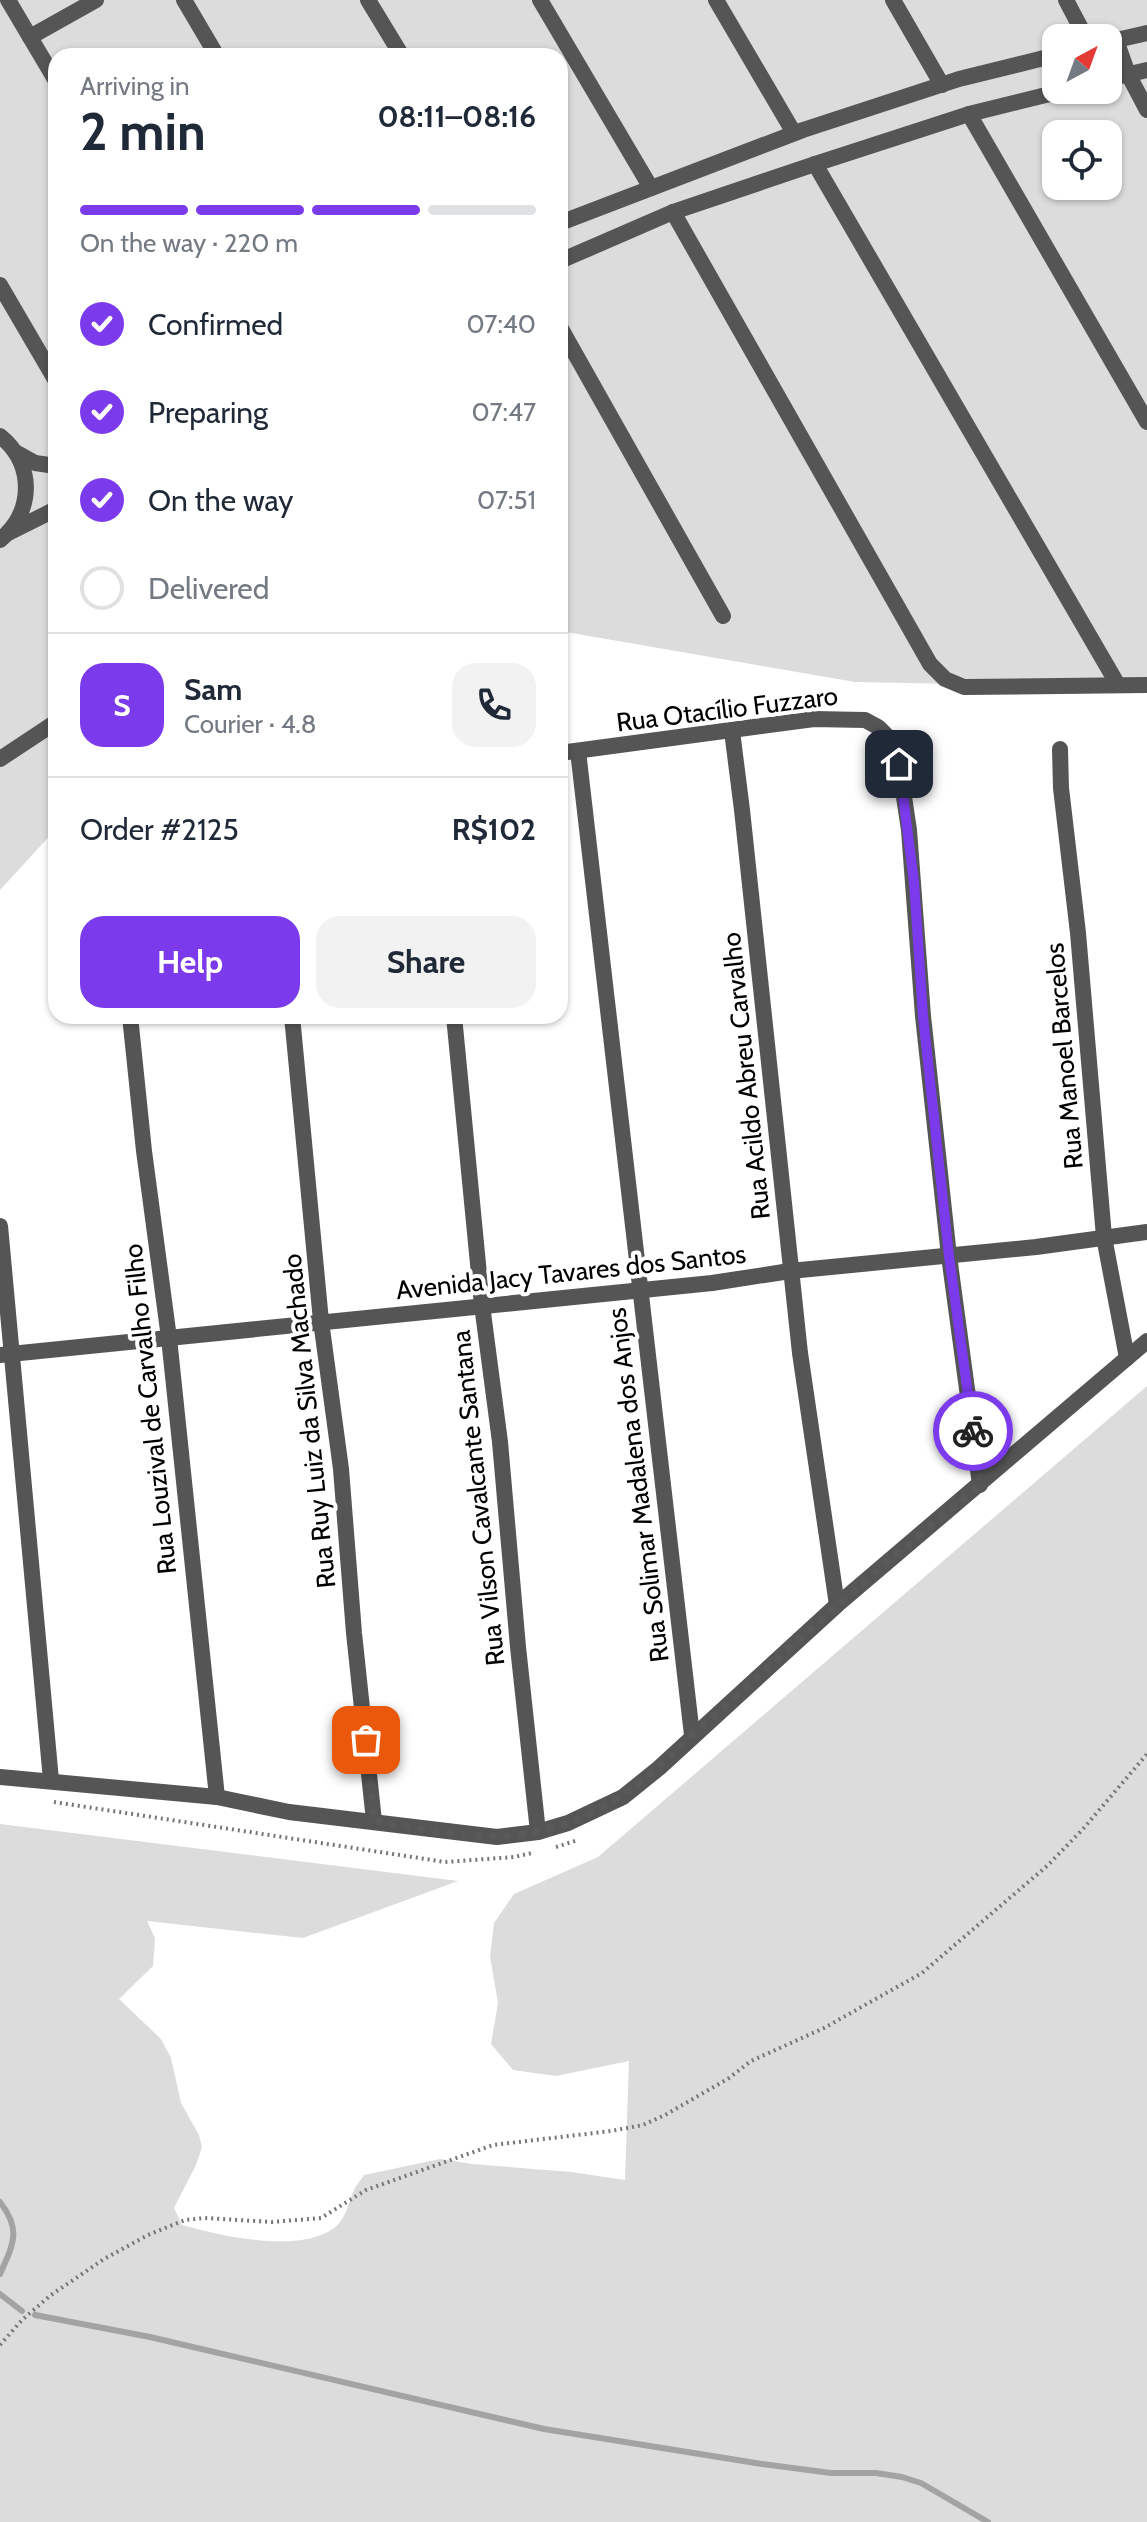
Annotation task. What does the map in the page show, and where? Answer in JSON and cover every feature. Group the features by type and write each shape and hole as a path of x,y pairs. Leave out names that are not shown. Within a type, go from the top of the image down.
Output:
{"street":[{"path":"8,0 48,67"},
{"path":"30,37 96,0"},
{"path":"184,0 212,48"},
{"path":"368,0 397,48"},
{"path":"540,0 651,188"},
{"path":"716,0 794,133"},
{"path":"893,0 942,85"},
{"path":"1066,0 1079,24"},
{"path":"1122,39 1147,33"},
{"path":"568,220 794,133 942,85 1042,59"},
{"path":"1122,62 1147,110"},
{"path":"1122,76 1147,70"},
{"path":"568,258 673,212 969,114 1042,96"},
{"path":"969,114 1147,422"},
{"path":"815,164 1118,685"},
{"path":"673,212 930,664 945,679 964,687 1147,685"},
{"path":"0,285 48,367"},
{"path":"568,341 723,616"},
{"path":"0,436 17,453 35,463 48,465"},
{"path":"4,536 23,509 26,495 26,480 17,453"},
{"path":"4,536 48,513"},
{"name":"Rua Otacílio Fuzzaro","path":"568,752 814,719 865,720 892,741 899,764 909,830 923,1016 949,1256"},
{"path":"0,759 48,727"},
{"name":"Rua Acildo Abreu Carvalho","path":"732,731 790,1271 815,1468 837,1605"},
{"name":"Rua Manoel Barcelos","path":"1060,749 1061,788 1079,947 1104,1237 1127,1358"},
{"name":"Rua Solimar Madalena dos Anjos","path":"578,751 692,1735"},
{"name":"Rua Louzival de Carvalho Filho","path":"131,1024 169,1338 217,1797"},
{"name":"Rua Ruy Luiz da Silva Machado","path":"293,1024 321,1321 341,1469 374,1821"},
{"name":"Rua Vilson Cavalcante Santana","path":"455,1024 538,1832"},
{"path":"0,1226 6,1355 51,1780"},
{"name":"Avenida Jacy Tavares dos Santos","path":"6,1355 639,1290 1147,1232"},
{"path":"949,1256 980,1485"},
{"path":"0,1777 217,1797 289,1812 497,1837 538,1832 590,1814 623,1797 659,1768 837,1605 1147,1341"}],"path":[{"path":"0,2345 22,2320 51,2295 104,2259 185,2220 205,2218 272,2222 321,2218 366,2190 478,2150 503,2144 611,2131 643,2125 665,2115 729,2078 751,2061 824,2028 922,1973 1047,1866 1147,1754"},
{"path":"46,1801 445,1862 514,1857 570,1844 582,1838"}],"shaded area":[{"path":"0,0 1147,0 1147,688 855,682 568,632 568,48 48,48 48,838 0,890"},
{"path":"1147,1386 1147,2522 0,2522 0,1824 458,1881 303,1938 147,1921 155,1938 153,1966 119,1999 161,2039 171,2058 181,2103 199,2135 202,2147 196,2165 174,2208 182,2225 260,2240 301,2240 319,2236 342,2220 364,2175 440,2159 625,2180 629,2061 556,2076 513,2070 491,2044 498,2003 490,1956 494,1923 514,1894 598,1857"}],"waterway":[{"path":"0,2202 13,2229 9,2254 0,2274"},
{"path":"0,2294 22,2311"},
{"path":"35,2315 150,2337 544,2429 762,2464 831,2473 876,2473 902,2477 921,2483 988,2522"}],"way so far":[{"path":"366,1740 374,1821 497,1837 538,1832 590,1814 623,1797 659,1768 837,1605 980,1485 973,1431"}],"route":[{"path":"899,764 909,830 923,1016 949,1256 973,1431"}]}
